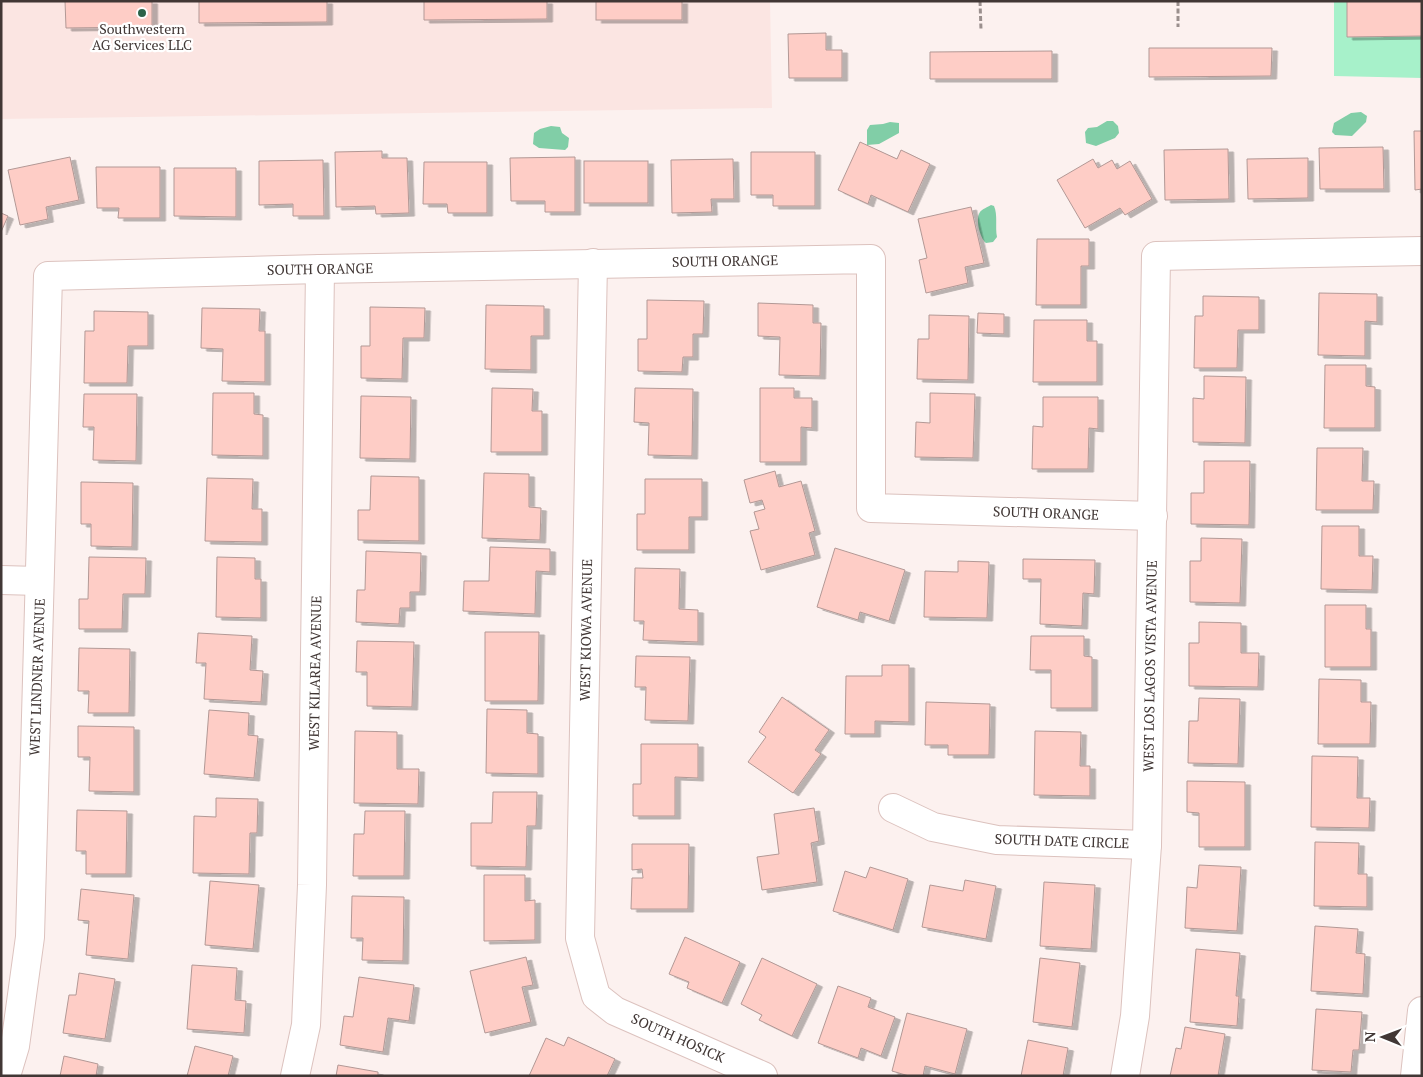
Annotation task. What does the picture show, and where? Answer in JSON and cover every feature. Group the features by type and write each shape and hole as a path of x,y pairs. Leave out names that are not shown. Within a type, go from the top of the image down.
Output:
{"street":[{"name":"WEST LOS LAGOS VISTA AVENUE","path":"1125,1076 1135,1016 1147,845 1156,256 1422,251"},
{"name":"SOUTH ORANGE","path":"48,276 320,268 871,259 871,508 1153,516"},
{"name":"WEST KIOWA AVENUE","path":"593,263 580,938 596,996"},
{"name":"WEST KILAREA AVENUE","path":"295,1076 306,1025 312,885 320,268"},
{"name":"WEST LINDNER AVENUE","path":"6,1076 15,1046 30,937 48,276"},
{"path":"1,580 39,581"},
{"name":"SOUTH DATE CIRCLE","path":"893,808 933,827 998,840 1147,845"},
{"name":"SOUTH HOSICK","path":"596,996 615,1011 763,1076"},
{"path":"1415,1076 1422,1011"}],"path":[{"path":"980,1 980,30"},
{"path":"1178,1 1178,27"}],"shaded area":[{"path":"1,1 770,1 772,108 1,119"},
{"path":"1334,1 1347,1 1347,37 1422,36 1422,78 1334,76"},
{"path":"1361,112 1367,116 1366,122 1352,136 1335,135 1332,132 1334,123 1351,113"},
{"path":"1107,121 1113,121 1118,126 1119,133 1115,138 1096,146 1086,143 1085,132 1088,128 1097,127"},
{"path":"890,122 899,123 899,133 879,144 867,145 867,130 870,125"},
{"path":"551,126 560,127 562,133 569,138 568,147 565,150 539,148 533,144 534,133"},
{"path":"991,205 994,206 995,210 997,237 993,242 986,243 980,233 978,219 981,211"}],"building":[{"path":"65,1 152,1 152,27 66,28"},
{"path":"199,1 327,1 327,22 199,23"},
{"path":"424,1 547,1 547,19 424,20"},
{"path":"596,1 682,1 682,20 596,20"},
{"path":"1347,1 1422,1 1422,36 1347,37"},
{"path":"826,33 826,50 842,50 842,78 789,78 788,34"},
{"path":"1149,48 1272,48 1271,76 1149,77"},
{"path":"1052,51 1052,79 930,79 930,52"},
{"path":"1414,131 1422,131 1422,189 1415,190"},
{"path":"860,142 897,159 901,150 930,164 908,212 871,195 868,204 838,190"},
{"path":"1383,147 1384,189 1320,189 1319,148"},
{"path":"1228,149 1229,199 1165,200 1164,150"},
{"path":"382,151 382,158 407,158 409,213 376,214 375,206 336,207 335,152"},
{"path":"751,152 815,152 815,206 773,206 773,195 751,195"},
{"path":"70,157 79,200 46,207 48,219 20,225 8,170"},
{"path":"575,157 575,212 545,212 545,201 511,201 510,158"},
{"path":"1308,158 1308,198 1248,199 1247,159"},
{"path":"733,159 734,199 711,199 712,212 672,213 671,160"},
{"path":"1093,159 1098,168 1112,160 1117,169 1130,161 1152,199 1125,215 1120,208 1085,228 1057,180"},
{"path":"323,160 324,216 293,216 293,204 259,205 259,161"},
{"path":"584,161 648,161 648,203 584,203"},
{"path":"424,162 487,162 487,213 448,213 447,204 423,204"},
{"path":"96,167 160,167 160,218 118,218 119,208 97,208"},
{"path":"174,168 236,168 236,217 174,216"},
{"path":"971,207 984,263 965,267 968,283 926,293 919,260 927,258 918,219"},
{"path":"1,213 8,216 1,232"},
{"path":"1037,239 1089,239 1089,266 1081,266 1081,305 1036,305"},
{"path":"1319,293 1377,294 1377,322 1365,321 1365,356 1318,355"},
{"path":"1203,296 1259,297 1259,330 1238,330 1237,368 1194,368 1195,316 1203,316"},
{"path":"647,300 704,301 703,334 693,334 693,357 683,357 682,372 638,371 638,339 647,339"},
{"path":"758,303 813,305 813,323 821,323 820,376 779,375 780,337 758,336"},
{"path":"486,305 544,306 544,336 531,336 531,370 485,369"},
{"path":"370,307 425,308 424,338 403,338 402,379 361,378 361,346 370,346"},
{"path":"202,308 260,309 259,331 265,331 265,382 222,381 223,349 201,348"},
{"path":"94,311 148,312 148,346 128,346 127,383 84,383 85,331 94,331"},
{"path":"978,313 1004,314 1004,334 977,333"},
{"path":"929,315 969,316 968,380 917,379 918,339 929,339"},
{"path":"1034,320 1087,320 1087,341 1097,341 1097,382 1033,382"},
{"path":"1325,365 1366,365 1366,386 1375,387 1375,428 1324,428"},
{"path":"1204,376 1246,377 1245,443 1193,442 1193,398 1204,399"},
{"path":"492,388 533,389 532,411 542,411 542,452 491,452"},
{"path":"635,388 693,389 692,456 648,455 649,423 634,422"},
{"path":"760,388 794,388 794,398 812,398 812,428 801,427 801,462 760,462"},
{"path":"213,393 254,393 254,414 263,415 263,456 212,455"},
{"path":"930,393 975,394 973,458 915,457 916,422 930,423"},
{"path":"84,394 137,394 136,461 93,460 94,427 83,427"},
{"path":"361,396 411,397 410,459 360,458"},
{"path":"1043,397 1098,397 1098,429 1089,428 1088,469 1032,469 1033,426 1043,427"},
{"path":"1317,448 1363,448 1362,481 1374,481 1373,510 1316,510"},
{"path":"1204,461 1250,461 1249,525 1191,524 1191,493 1204,493"},
{"path":"775,471 779,487 801,481 815,531 809,533 815,555 761,570 750,531 759,529 754,512 765,509 762,500 750,503 744,480"},
{"path":"484,473 529,474 529,507 541,508 540,540 482,538"},
{"path":"371,476 419,477 419,541 358,540 358,510 370,510"},
{"path":"207,478 253,479 252,509 262,509 262,542 205,541"},
{"path":"645,479 702,479 702,517 689,517 689,550 637,550 637,514 645,514"},
{"path":"81,482 133,483 132,547 91,546 91,524 81,524"},
{"path":"1322,526 1359,526 1359,556 1373,556 1372,590 1321,589"},
{"path":"1201,538 1242,539 1240,603 1190,602 1190,561 1201,561"},
{"path":"490,547 550,549 550,572 536,571 535,614 463,611 464,581 489,581"},
{"path":"835,548 905,570 889,621 860,612 858,620 817,607"},
{"path":"366,551 421,553 420,592 410,592 410,608 400,608 399,624 356,622 357,590 365,590"},
{"path":"89,557 146,558 145,594 123,594 122,629 79,629 79,599 88,599"},
{"path":"217,557 255,558 255,579 261,579 261,618 216,617"},
{"path":"1023,559 1095,560 1094,594 1083,593 1082,626 1040,624 1041,579 1023,579"},
{"path":"958,561 989,562 987,618 924,617 925,571 958,572"},
{"path":"635,568 680,569 679,609 698,610 698,642 643,640 644,621 634,621"},
{"path":"1325,605 1366,605 1366,629 1371,629 1371,667 1325,667"},
{"path":"1199,622 1241,623 1241,653 1259,653 1258,687 1189,686 1189,643 1199,643"},
{"path":"485,632 539,632 538,701 485,701"},
{"path":"198,633 252,636 250,670 263,671 261,702 204,699 206,663 196,663"},
{"path":"1031,636 1084,636 1084,656 1092,657 1092,708 1051,708 1051,670 1030,670"},
{"path":"357,641 414,642 412,707 367,706 367,672 356,672"},
{"path":"79,648 130,649 129,713 88,713 89,691 78,691"},
{"path":"636,656 690,657 688,721 645,720 646,687 635,687"},
{"path":"882,665 909,665 909,722 875,721 875,734 845,734 846,676 882,676"},
{"path":"1319,679 1361,680 1361,702 1371,702 1370,744 1318,744"},
{"path":"782,697 829,730 815,750 821,754 793,793 748,762 766,737 759,732"},
{"path":"1199,698 1240,699 1238,764 1188,763 1189,721 1198,721"},
{"path":"926,702 990,704 989,755 948,755 948,745 925,745"},
{"path":"487,709 527,710 527,733 538,734 538,774 486,773"},
{"path":"209,710 249,713 248,735 258,736 254,778 204,774"},
{"path":"78,726 134,727 134,792 89,791 90,757 78,757"},
{"path":"355,731 397,732 397,769 419,769 418,804 354,803"},
{"path":"1035,731 1081,732 1080,766 1090,766 1090,796 1034,795"},
{"path":"641,744 698,744 698,778 675,777 675,816 633,816 633,784 641,784"},
{"path":"1312,756 1358,757 1357,798 1370,798 1369,828 1311,827"},
{"path":"1187,781 1245,782 1245,847 1199,847 1199,813 1187,812"},
{"path":"493,792 537,792 536,826 527,826 526,867 471,866 471,823 492,823"},
{"path":"216,798 258,799 257,833 250,833 249,874 193,873 194,816 216,817"},
{"path":"814,808 819,841 811,843 817,882 762,890 757,857 779,854 774,814"},
{"path":"77,810 127,811 126,874 86,874 86,851 76,851"},
{"path":"365,811 405,811 404,876 353,876 354,834 364,834"},
{"path":"1315,842 1359,843 1358,874 1367,874 1367,907 1314,906"},
{"path":"632,844 689,844 688,909 631,909 632,878 643,878 642,869 632,870"},
{"path":"1199,865 1241,867 1237,931 1185,928 1187,887 1197,888"},
{"path":"870,867 908,879 893,930 833,911 845,871 866,878"},
{"path":"484,875 525,875 525,901 535,900 535,940 484,941"},
{"path":"965,880 996,886 986,939 922,927 930,885 963,891"},
{"path":"210,881 259,885 253,949 205,945"},
{"path":"1044,882 1095,885 1091,949 1040,946"},
{"path":"81,889 134,895 128,959 86,955 89,921 78,920"},
{"path":"352,896 404,897 403,961 362,960 363,938 351,938"},
{"path":"1315,926 1358,929 1356,953 1365,954 1363,994 1311,991"},
{"path":"685,937 740,962 722,1003 687,988 689,982 669,974"},
{"path":"1196,949 1240,953 1236,996 1239,996 1237,1026 1190,1022"},
{"path":"526,957 533,985 522,987 531,1022 485,1033 470,971"},
{"path":"762,958 817,984 792,1036 759,1020 762,1015 741,1004"},
{"path":"1040,958 1080,963 1072,1027 1033,1022"},
{"path":"192,965 237,968 235,1000 246,1001 244,1033 187,1029"},
{"path":"79,973 115,979 105,1039 63,1033 69,995 76,995"},
{"path":"359,977 414,985 409,1021 388,1018 383,1052 340,1045 344,1016 353,1017"},
{"path":"838,986 871,998 868,1007 895,1017 881,1056 861,1048 858,1058 818,1043"},
{"path":"1316,1009 1362,1012 1359,1050 1353,1050 1351,1072 1312,1070"},
{"path":"907,1013 967,1029 955,1074 925,1066 923,1076 909,1076 892,1071"},
{"path":"1185,1027 1225,1034 1218,1076 1170,1076 1176,1048 1181,1049"},
{"path":"568,1037 615,1059 607,1076 529,1076 546,1038 564,1046"},
{"path":"1028,1040 1068,1048 1063,1076 1021,1076"},
{"path":"195,1046 233,1056 228,1076 187,1076"},
{"path":"64,1056 98,1064 96,1076 60,1076"},
{"path":"338,1065 378,1072 378,1076 336,1076"}],"place":[{"name":"Southwestern AG Services LLC","path":"142,13"}]}
